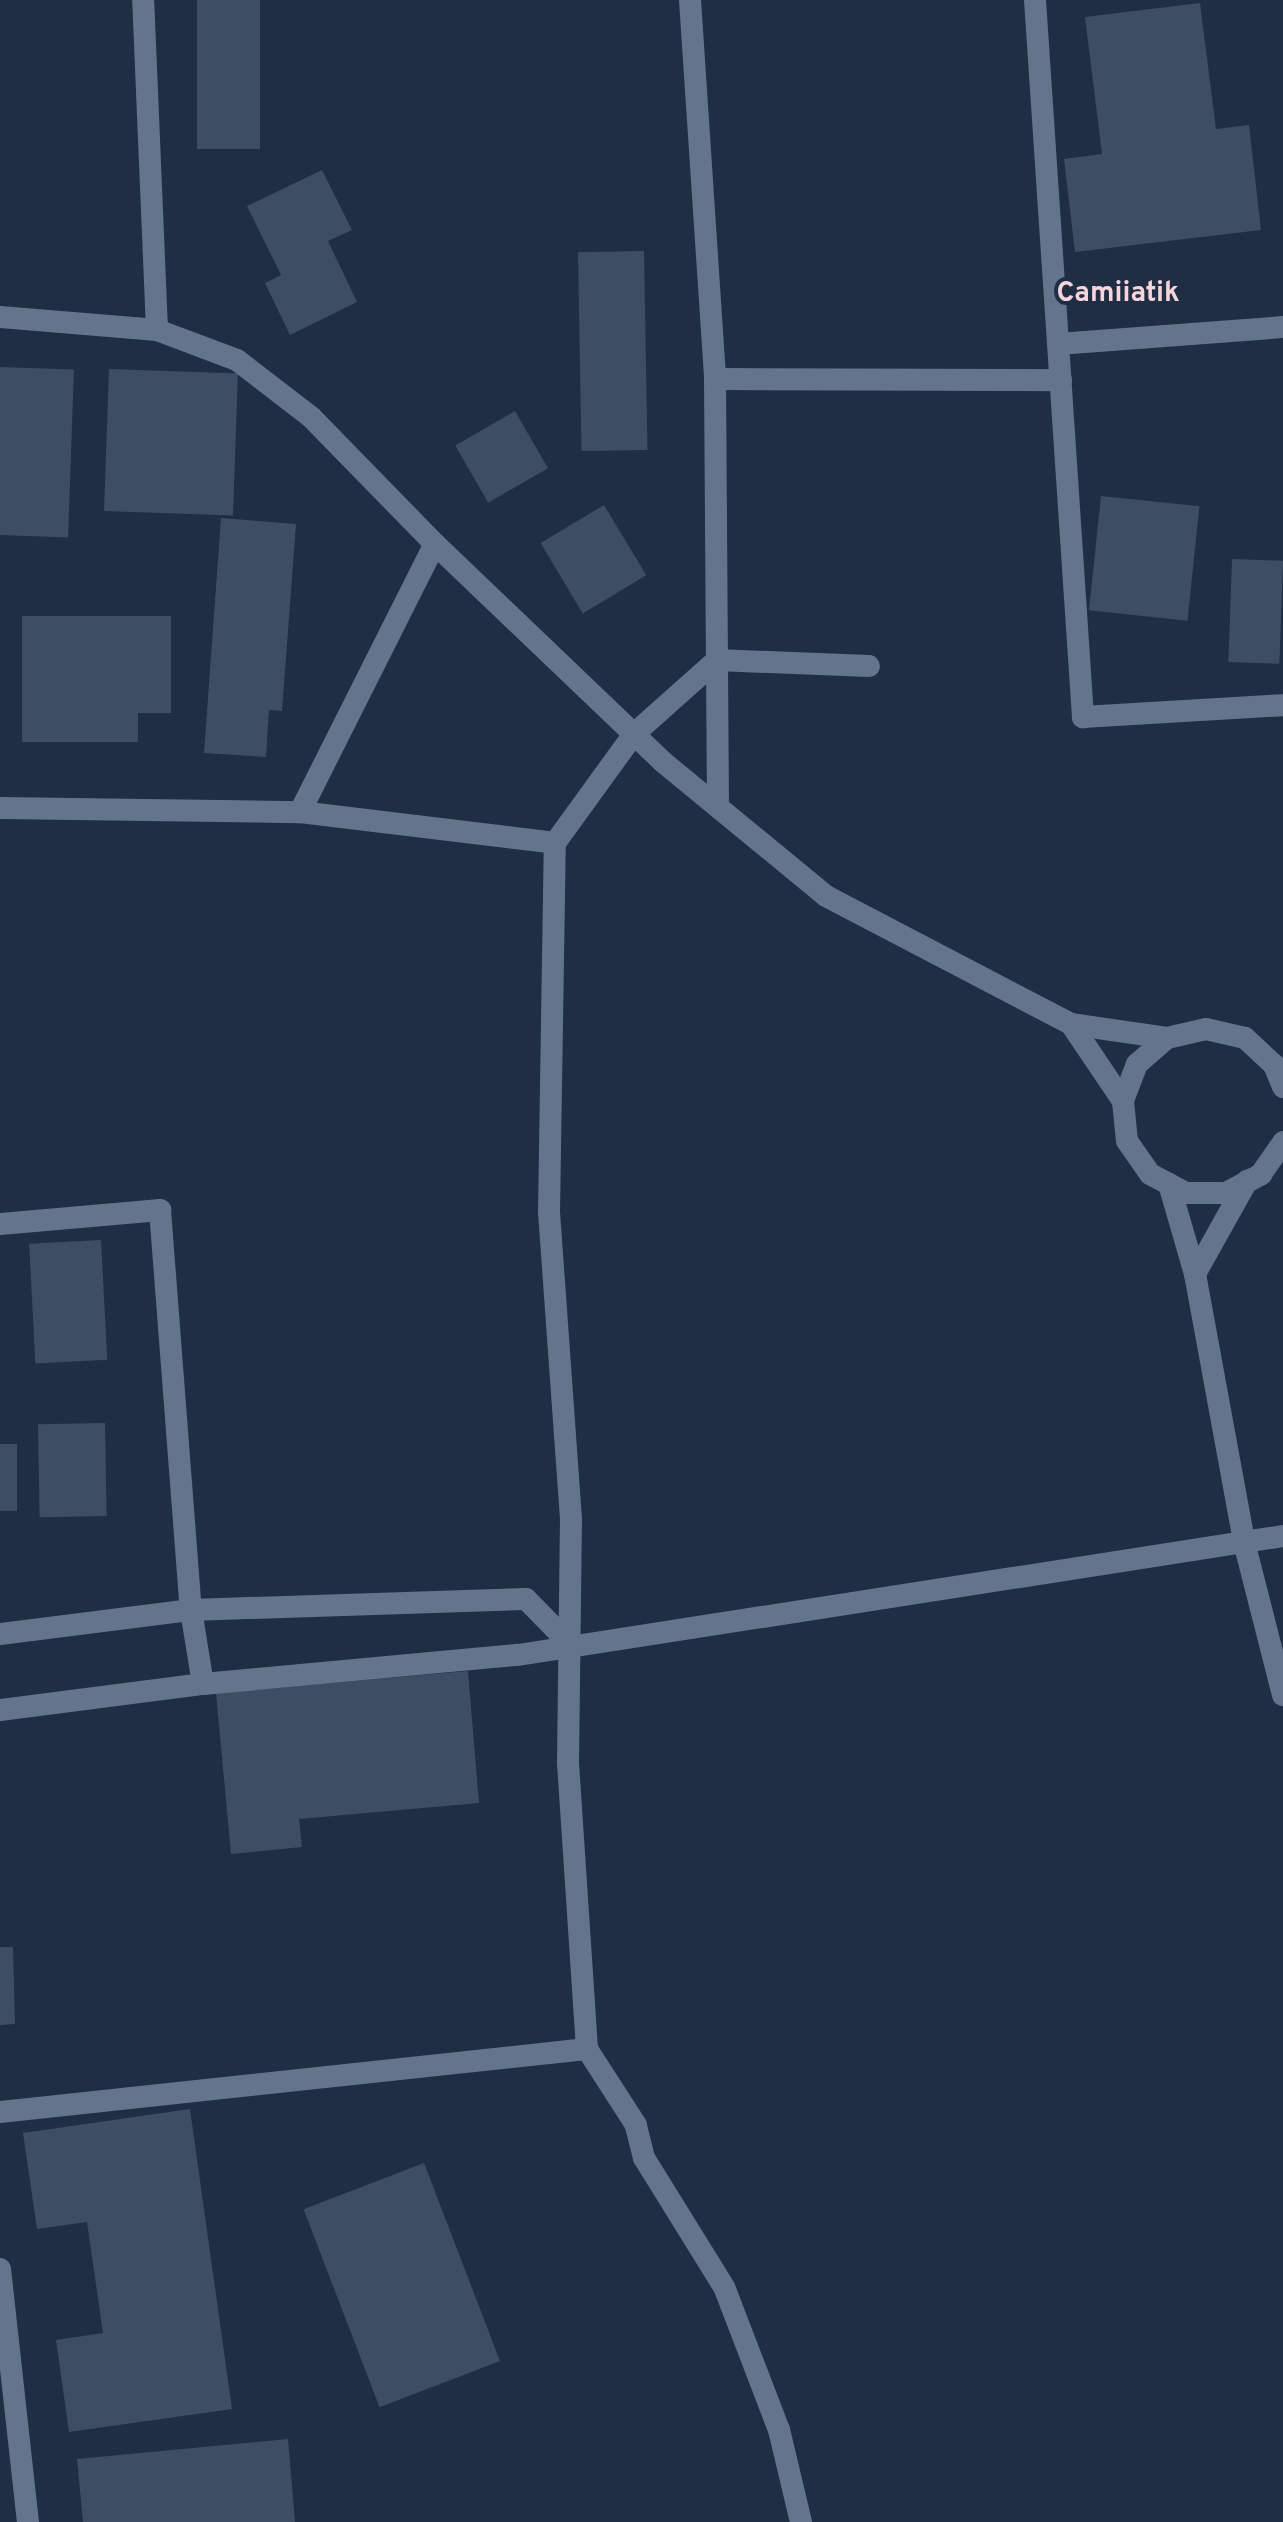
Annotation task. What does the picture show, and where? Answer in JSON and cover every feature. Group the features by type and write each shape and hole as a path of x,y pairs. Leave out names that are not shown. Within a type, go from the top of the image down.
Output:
{"street":[{"path":"143,0 157,330"},
{"path":"690,0 715,379 718,807"},
{"path":"1035,0 1083,717 1283,705"},
{"path":"0,317 157,330 237,360 311,417 435,544 634,734 826,896 1071,1024 1167,1038 1206,1029 1245,1038 1279,1065 1283,1087"},
{"path":"1058,344 1283,327"},
{"path":"715,379 1061,380"},
{"path":"300,812 435,544"},
{"path":"801,2522 779,2430 724,2287 644,2158 636,2125 587,2049 568,1763 572,1646 571,1519 549,1213 555,843 634,734 717,660 869,666"},
{"path":"0,808 300,812 555,843"},
{"path":"1071,1024 1123,1101"},
{"path":"1167,1038 1137,1064 1123,1101 1127,1141 1150,1174 1185,1193 1226,1193 1261,1174 1279,1151"},
{"path":"1195,1274 1248,1181"},
{"path":"1169,1184 1195,1274 1244,1542 1283,1695"},
{"path":"0,1224 160,1210 191,1610 203,1684"},
{"path":"0,1710 203,1684 572,1646 1283,1536"},
{"path":"0,1634 191,1610 526,1599 572,1646"},
{"path":"0,2112 587,2049"},
{"path":"0,2269 28,2522"}],"building":[{"path":"197,0 260,0 260,149 197,149"},
{"path":"1200,3 1216,129 1249,125 1261,230 1075,252 1064,159 1102,154 1085,17"},
{"path":"322,170 352,230 328,241 357,302 290,335 265,283 281,275 247,206"},
{"path":"644,251 647,450 581,451 578,252"},
{"path":"0,367 74,370 68,537 0,535"},
{"path":"109,369 238,374 233,515 104,511"},
{"path":"515,411 548,468 488,503 455,446"},
{"path":"1101,496 1199,506 1187,621 1089,610"},
{"path":"604,505 646,575 583,613 541,543"},
{"path":"221,518 296,524 282,711 269,710 266,757 204,753"},
{"path":"1232,559 1283,561 1279,664 1228,662"},
{"path":"22,616 171,616 171,713 138,713 138,742 22,742"},
{"path":"101,1240 107,1360 35,1364 29,1244"},
{"path":"105,1423 107,1516 40,1517 38,1424"},
{"path":"0,1444 17,1444 17,1511 0,1511"},
{"path":"468,1671 479,1803 299,1819 302,1847 231,1854 216,1693"},
{"path":"0,1947 13,1947 15,2024 0,2025"},
{"path":"190,2109 232,2409 69,2432 56,2340 103,2333 87,2222 37,2229 23,2133"},
{"path":"424,2163 500,2361 380,2407 304,2209"},
{"path":"288,2439 295,2522 83,2522 77,2459"}],"district":[{"name":"Camiiatik","path":"1118,294"}]}
